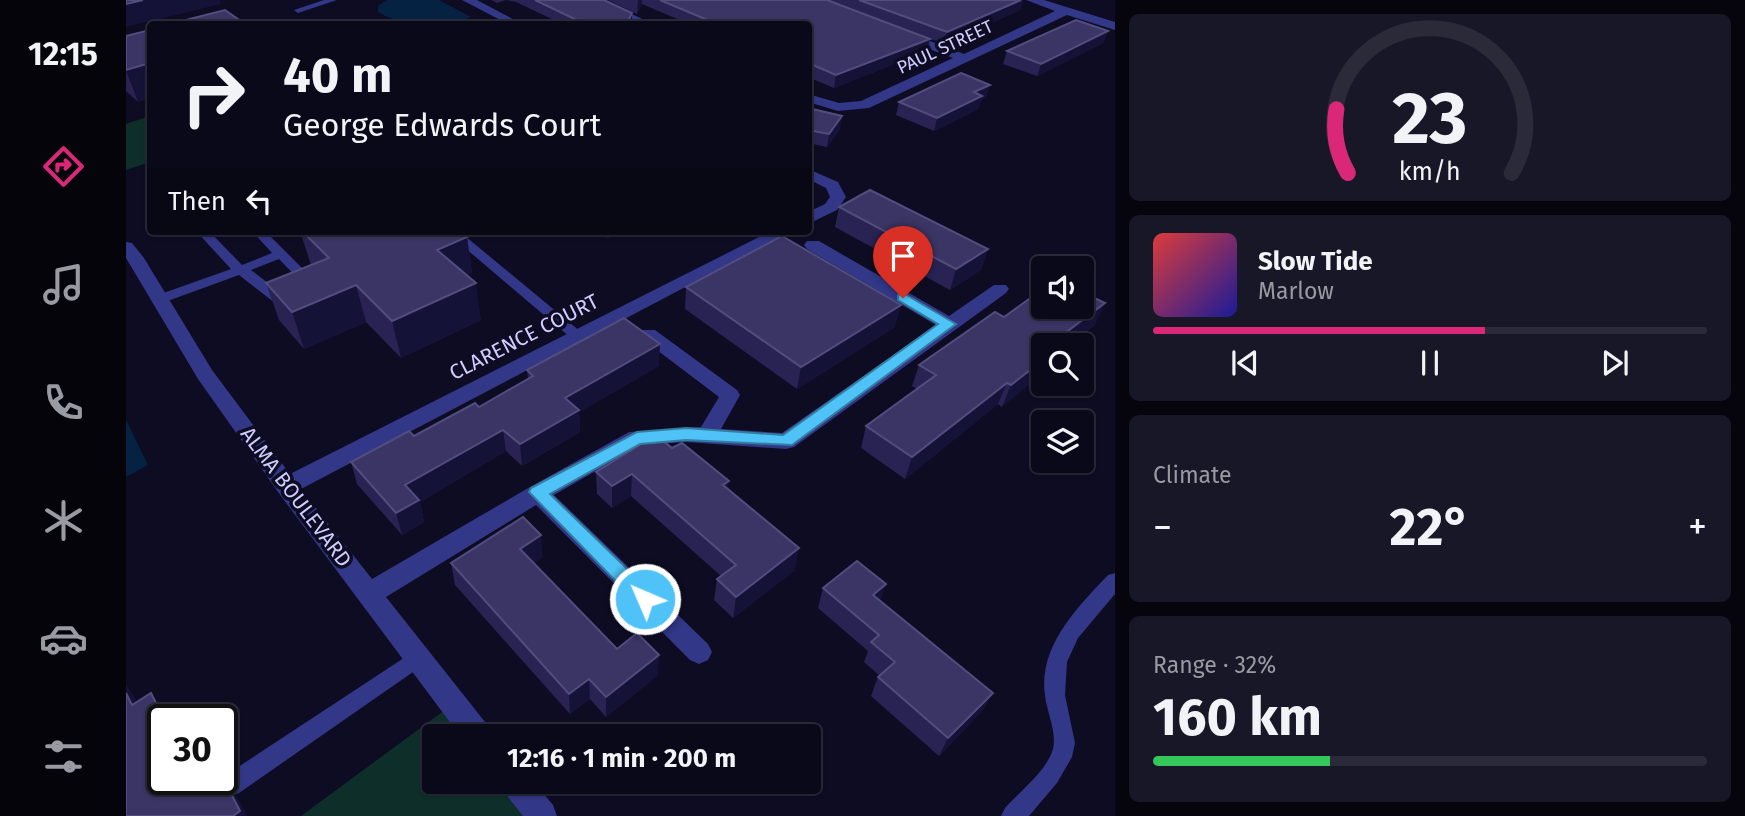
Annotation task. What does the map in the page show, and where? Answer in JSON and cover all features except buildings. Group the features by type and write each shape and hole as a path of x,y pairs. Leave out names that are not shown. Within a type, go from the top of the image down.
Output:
{"street":[{"path":"468,0 510,21"},
{"path":"592,0 640,21"},
{"path":"1032,0 1115,26"},
{"name":"PAUL STREET","path":"812,99 838,107 864,104 1065,10"},
{"path":"894,31 964,58"},
{"path":"812,175 832,185 838,197 831,207 812,217"},
{"name":"CLARENCE COURT","path":"286,486 576,335 776,235"},
{"path":"813,245 948,324"},
{"name":"ALMA BOULEVARD","path":"126,247 205,374 286,486 469,724"},
{"path":"369,594 538,492 637,438 707,435 786,441 1000,289"},
{"path":"648,334 730,395 707,435"},
{"path":"538,492 699,652"},
{"path":"525,794 542,816"}],"lane":[{"path":"298,10 333,0"},
{"path":"206,235 240,270 249,274 282,302 291,302 314,292 313,287 262,235"},
{"path":"456,235 576,335"},
{"path":"160,299 281,254"},
{"path":"1013,816 1048,778 1065,747 1053,683 1060,652 1080,618 1115,581"},
{"path":"238,780 419,657"}],"green space":[{"path":"147,117 147,163 126,170 126,124"},
{"path":"453,704 469,724 426,724"},
{"path":"422,727 422,794 525,794 542,816 301,816"}],"water":[{"path":"387,0 439,0 471,17 459,21 397,21 378,12 378,6"},
{"path":"126,420 148,465 126,477"}],"route":[{"path":"645,599 538,492 637,438 686,434 786,441 948,324 903,298"}]}
